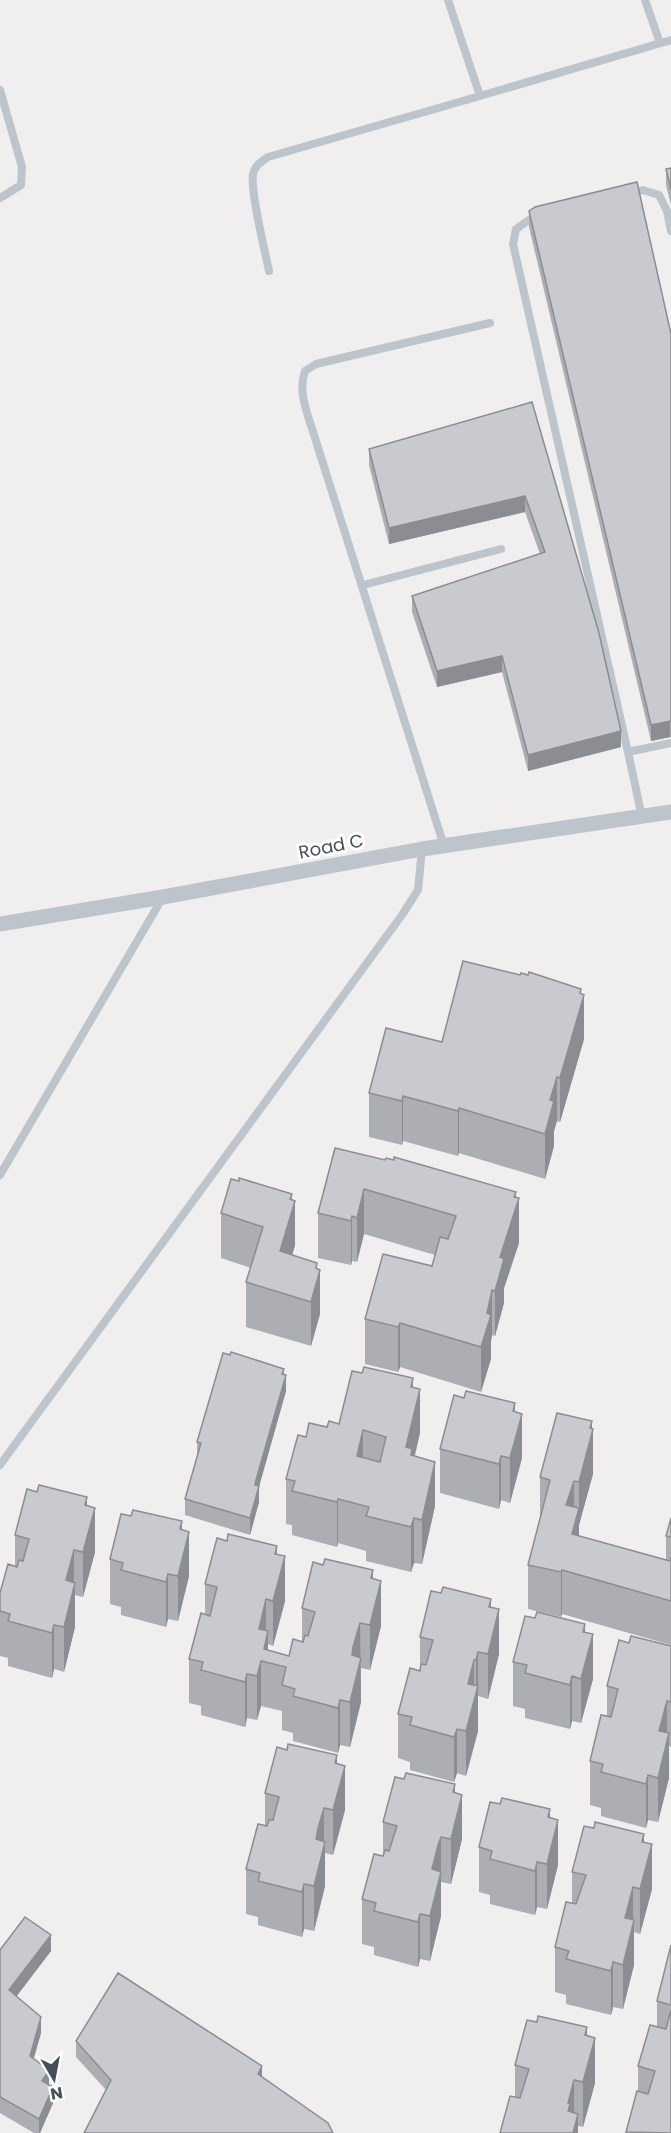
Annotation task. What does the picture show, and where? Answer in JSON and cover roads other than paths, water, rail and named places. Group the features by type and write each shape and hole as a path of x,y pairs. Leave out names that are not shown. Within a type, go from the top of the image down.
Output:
{"street":[{"name":"Road C","path":"0,924 163,897 422,849 671,812"}],"lane":[{"path":"448,0 480,96"},
{"path":"645,0 660,43"},
{"path":"269,271 255,200 253,176 256,166 268,157 671,40"},
{"path":"0,90 22,167 21,185 0,198"},
{"path":"621,195 644,190 659,195 667,211 671,231"},
{"path":"543,215 532,218 516,229 513,244 642,817"},
{"path":"444,846 302,394 301,382 305,371 316,364 490,323"},
{"path":"363,585 501,549"},
{"path":"628,752 671,743"},
{"path":"0,1465 402,915 418,890 422,849"},
{"path":"0,1175 163,897"}]}
